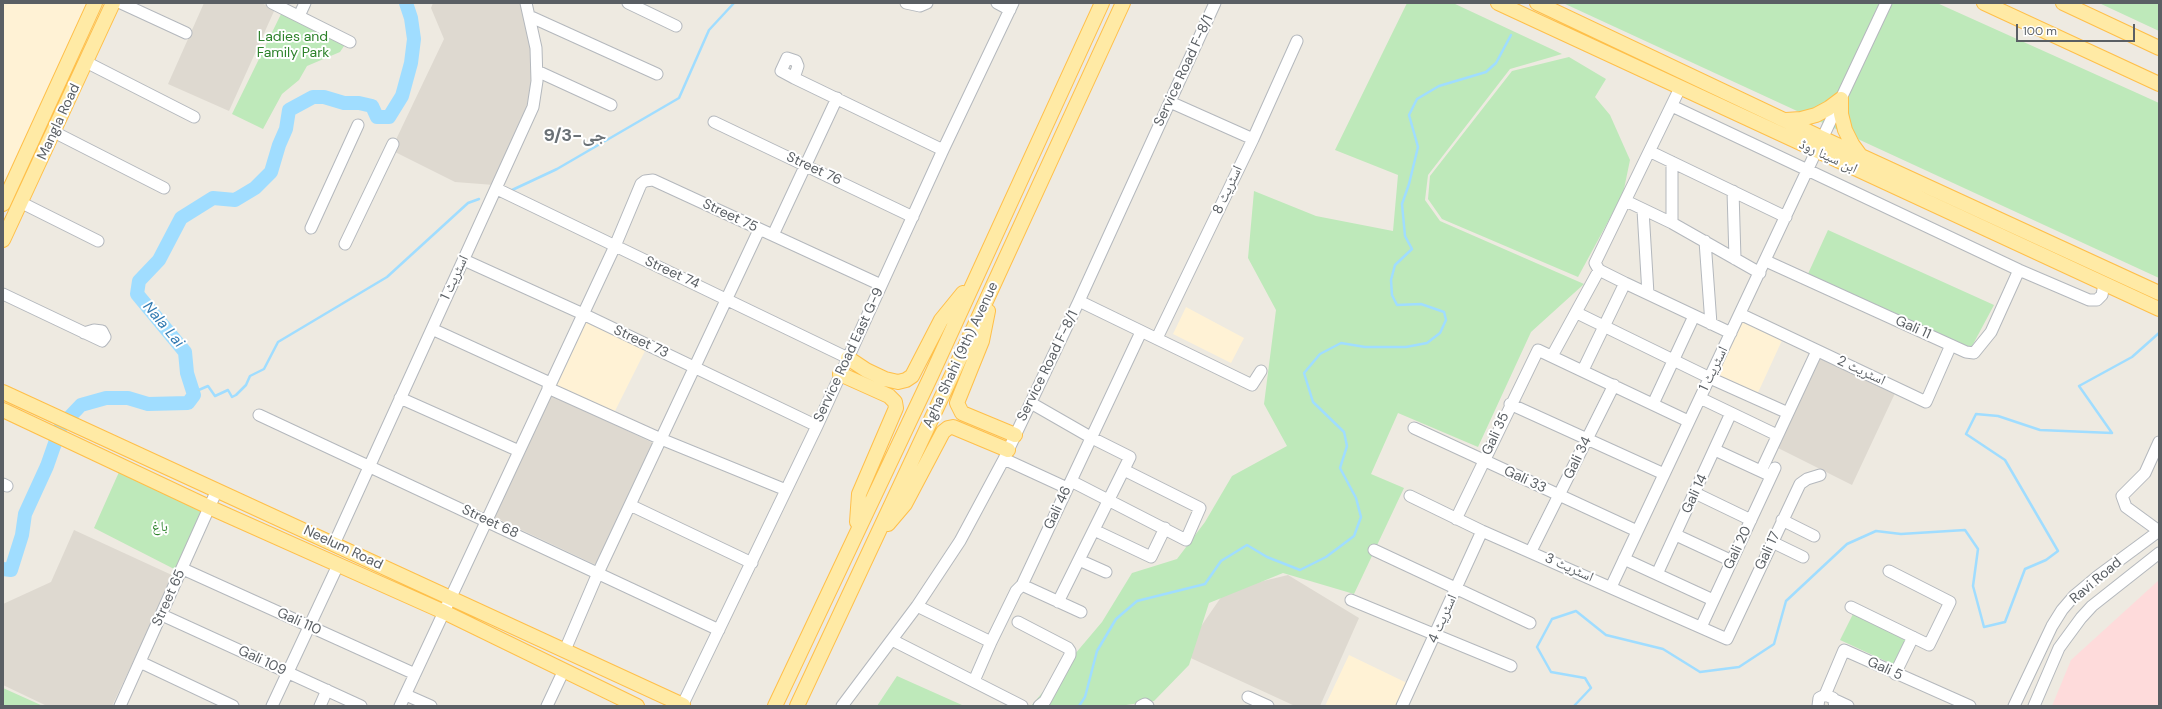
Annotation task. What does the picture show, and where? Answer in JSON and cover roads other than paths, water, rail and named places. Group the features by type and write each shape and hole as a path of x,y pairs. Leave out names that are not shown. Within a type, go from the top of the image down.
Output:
{"main road":[{"name":"Mangla Road","path":"3,204 95,3"},
{"name":"Mangla Road","path":"3,240 113,3"},
{"name":"Agha Shahi (9th) Avenue","path":"775,706 975,280 1102,3"},
{"name":"Agha Shahi (9th) Avenue","path":"796,706 993,287 1123,3"},
{"name":"ابن سینا روڈ","path":"1498,3 1680,88 1819,145 2104,284 2159,309"},
{"name":"ابن سینا روڈ","path":"1537,3 1786,120 1819,145 1861,156 2159,293"},
{"path":"1984,3 2159,84"},
{"path":"2063,3 2159,48"},
{"path":"1786,120 1802,119 1816,115 1829,108 1841,98"},
{"path":"1841,98 1845,130 1852,144 1861,156"},
{"path":"1014,193 1017,204 1021,206 1031,203"},
{"path":"848,358 866,370 885,379 898,382 912,376 941,320 975,280"},
{"path":"993,287 982,340 956,403 962,413 1015,435"},
{"path":"840,374 889,396 895,402 896,408 858,494 857,529"},
{"name":"Neelum Road","path":"3,392 565,650 683,706"},
{"name":"Neelum Road","path":"3,410 211,508 444,612 563,672 637,706"},
{"path":"876,538 905,504 943,432 948,428 953,427 1006,454"}],"street":[{"path":"121,3 186,33"},
{"path":"272,3 350,42"},
{"path":"299,16 305,3"},
{"name":"اسٹریٹ 1","path":"334,544 533,107 537,71 536,48 526,3"},
{"path":"628,3 676,26"},
{"path":"906,3 920,6 927,3"},
{"path":"996,3 1012,6"},
{"name":"Service Road F-8/1","path":"842,706 872,669 917,606 960,541 1031,403 1215,3"},
{"name":"اسٹریٹ 1","path":"1611,587 1688,421 1766,261 1886,3"},
{"name":"Service Road East G-9","path":"683,706 817,426 943,150 1012,6"},
{"path":"529,16 657,74"},
{"name":"اسٹریٹ 8","path":"1157,338 1253,139 1297,41"},
{"path":"86,62 194,117"},
{"path":"537,71 611,105"},
{"path":"794,78 943,150"},
{"path":"1680,88 1651,152 1595,263 1599,270 1732,333"},
{"path":"773,235 804,165 837,98"},
{"path":"1170,102 1253,139"},
{"path":"1672,106 2019,270 2089,300 2097,300 2102,295 2104,284"},
{"name":"Street 76","path":"714,122 913,217"},
{"path":"311,228 358,125"},
{"path":"54,132 164,188"},
{"path":"345,244 393,144"},
{"path":"1651,152 1786,217"},
{"path":"1672,162 1672,223"},
{"name":"Street 75","path":"400,706 615,246 641,184 645,181 653,180 881,285"},
{"name":"Street 74","path":"497,188 848,358"},
{"path":"1733,191 1735,259"},
{"path":"20,202 98,241"},
{"path":"1626,202 1672,223 1760,272"},
{"path":"1643,210 1648,294"},
{"path":"565,650 598,573 759,230"},
{"path":"1704,241 1711,324"},
{"name":"Street 73","path":"464,260 583,314 817,426"},
{"name":"Gali 11","path":"1766,261 1966,352 1974,353 1991,332 2019,270"},
{"path":"1599,270 1577,313 1552,356 1688,421"},
{"path":"1583,370 1625,283"},
{"path":"3,294 102,341 105,337 102,331 84,333"},
{"path":"1079,301 1252,385 1261,371"},
{"path":"1577,313 1710,378 1788,413"},
{"name":"اسٹریٹ 2","path":"1740,314 1926,402 1951,345"},
{"path":"1653,404 1694,316"},
{"path":"432,329 661,439 786,490"},
{"name":"Gali 46","path":"974,682 991,642 1016,591 1022,585 1141,332"},
{"name":"Gali 35","path":"1456,519 1510,404 1538,350 1552,356"},
{"path":"1715,450 1761,471 1817,351"},
{"name":"Gali 34","path":"1531,551 1614,385"},
{"path":"400,398 519,451"},
{"path":"1700,398 1777,436"},
{"path":"1031,403 1092,438 1130,457 1058,602"},
{"path":"1510,404 1664,474"},
{"name":"Gali 14","path":"1657,574 1731,413"},
{"name":"Street 68","path":"259,415 720,630"},
{"name":"Gali 33","path":"1414,428 1484,462 1637,531"},
{"path":"2159,442 2145,473 2122,496 2126,506 2159,531"},
{"path":"1006,454 1165,528 1186,540 1200,508 1124,470"},
{"name":"Gali 20","path":"1701,627 1773,472 1761,471"},
{"name":"Gali 17","path":"1727,639 1800,484 1807,479 1820,475"},
{"name":"Street 65","path":"120,706 211,508 217,490"},
{"path":"1695,493 1751,520"},
{"name":"اسٹریٹ 3","path":"1410,496 1482,531 1531,551 1727,639"},
{"path":"630,505 752,563"},
{"path":"1782,520 1814,536"},
{"path":"1094,530 1152,558 1165,528"},
{"name":"اسٹریٹ 4","path":"1402,706 1436,635 1482,531"},
{"name":"Ravi Road","path":"2014,706 2052,626 2062,610 2074,596 2098,576 2159,531"},
{"path":"1676,535 1732,561"},
{"path":"1772,542 1803,557"},
{"path":"1374,550 1530,623"},
{"name":"Ravi Road","path":"2034,706 2059,648 2080,618 2092,606 2159,553"},
{"path":"1624,559 1713,600"},
{"path":"1079,560 1106,572"},
{"path":"272,706 338,565"},
{"name":"Gali 110","path":"183,569 415,674"},
{"path":"1851,607 1929,645 1950,602 1889,571"},
{"path":"1022,585 1081,612"},
{"path":"1351,600 1368,609 1511,666"},
{"path":"917,606 991,642"},
{"name":"Gali 109","path":"162,615 362,706"},
{"path":"1018,622 1070,650 1070,655 1045,700 1039,706"},
{"path":"1895,674 1913,637"},
{"path":"892,640 1022,706"},
{"name":"Gali 5","path":"1831,700 1844,650 1895,674 1970,706"},
{"path":"140,662 233,706"},
{"path":"547,706 563,672"},
{"path":"320,706 327,690"},
{"path":"406,694 431,706"},
{"path":"1248,697 1268,706"},
{"path":"1818,706 1819,698 1831,700 1848,706"},
{"path":"1141,706 1145,704 1148,706"}],"waterway":[{"name":"Nala Lai","path":"3,569 11,570 22,535 25,514 47,466 61,426 81,405 106,398 128,398 148,404 188,403 194,395 187,373 185,352 137,294 139,281 159,260 181,218 213,198 235,200 255,188 271,172 279,145 286,129 289,110 313,97 324,97 344,103 359,103 372,106 377,117 389,117 402,96 411,63 414,39 411,18 406,3"},
{"path":"510,191 557,169 679,98 709,30 734,3"},
{"path":"1079,706 1085,697 1097,651 1116,619 1137,601 1205,584 1221,561 1247,545 1267,557 1300,570 1326,557 1354,536 1361,517 1356,498 1340,468 1347,446 1344,432 1313,402 1304,373 1320,354 1341,343 1365,347 1406,347 1427,343 1440,333 1446,320 1444,312 1421,304 1397,305 1392,295 1391,280 1395,265 1412,249 1405,236 1402,204 1409,184 1418,147 1409,115 1417,99 1439,86 1486,72 1496,63 1511,35"},
{"path":"194,392 208,386 215,396 228,390 232,397 236,395 246,385 250,376 264,369 278,342 387,277 468,203 479,199"},
{"path":"1574,706 1591,688 1585,678 1551,672 1537,647 1552,619 1576,611 1606,635 1663,649 1700,672 1739,667 1774,644 1786,601 1847,544 1876,531 1901,534 1965,530 1978,549 1973,586 1984,627 2005,622 2025,569 2046,560 2058,551 2005,460 1966,434 1976,414 1998,416 2040,430 2112,433 2079,386 2132,357 2159,333"}],"district":[{"name":"جی-9/3","path":"575,136"}],"park label":[{"name":"Ladies and Family Park","path":"293,46"},
{"name":"باغ","path":"160,527"}]}
